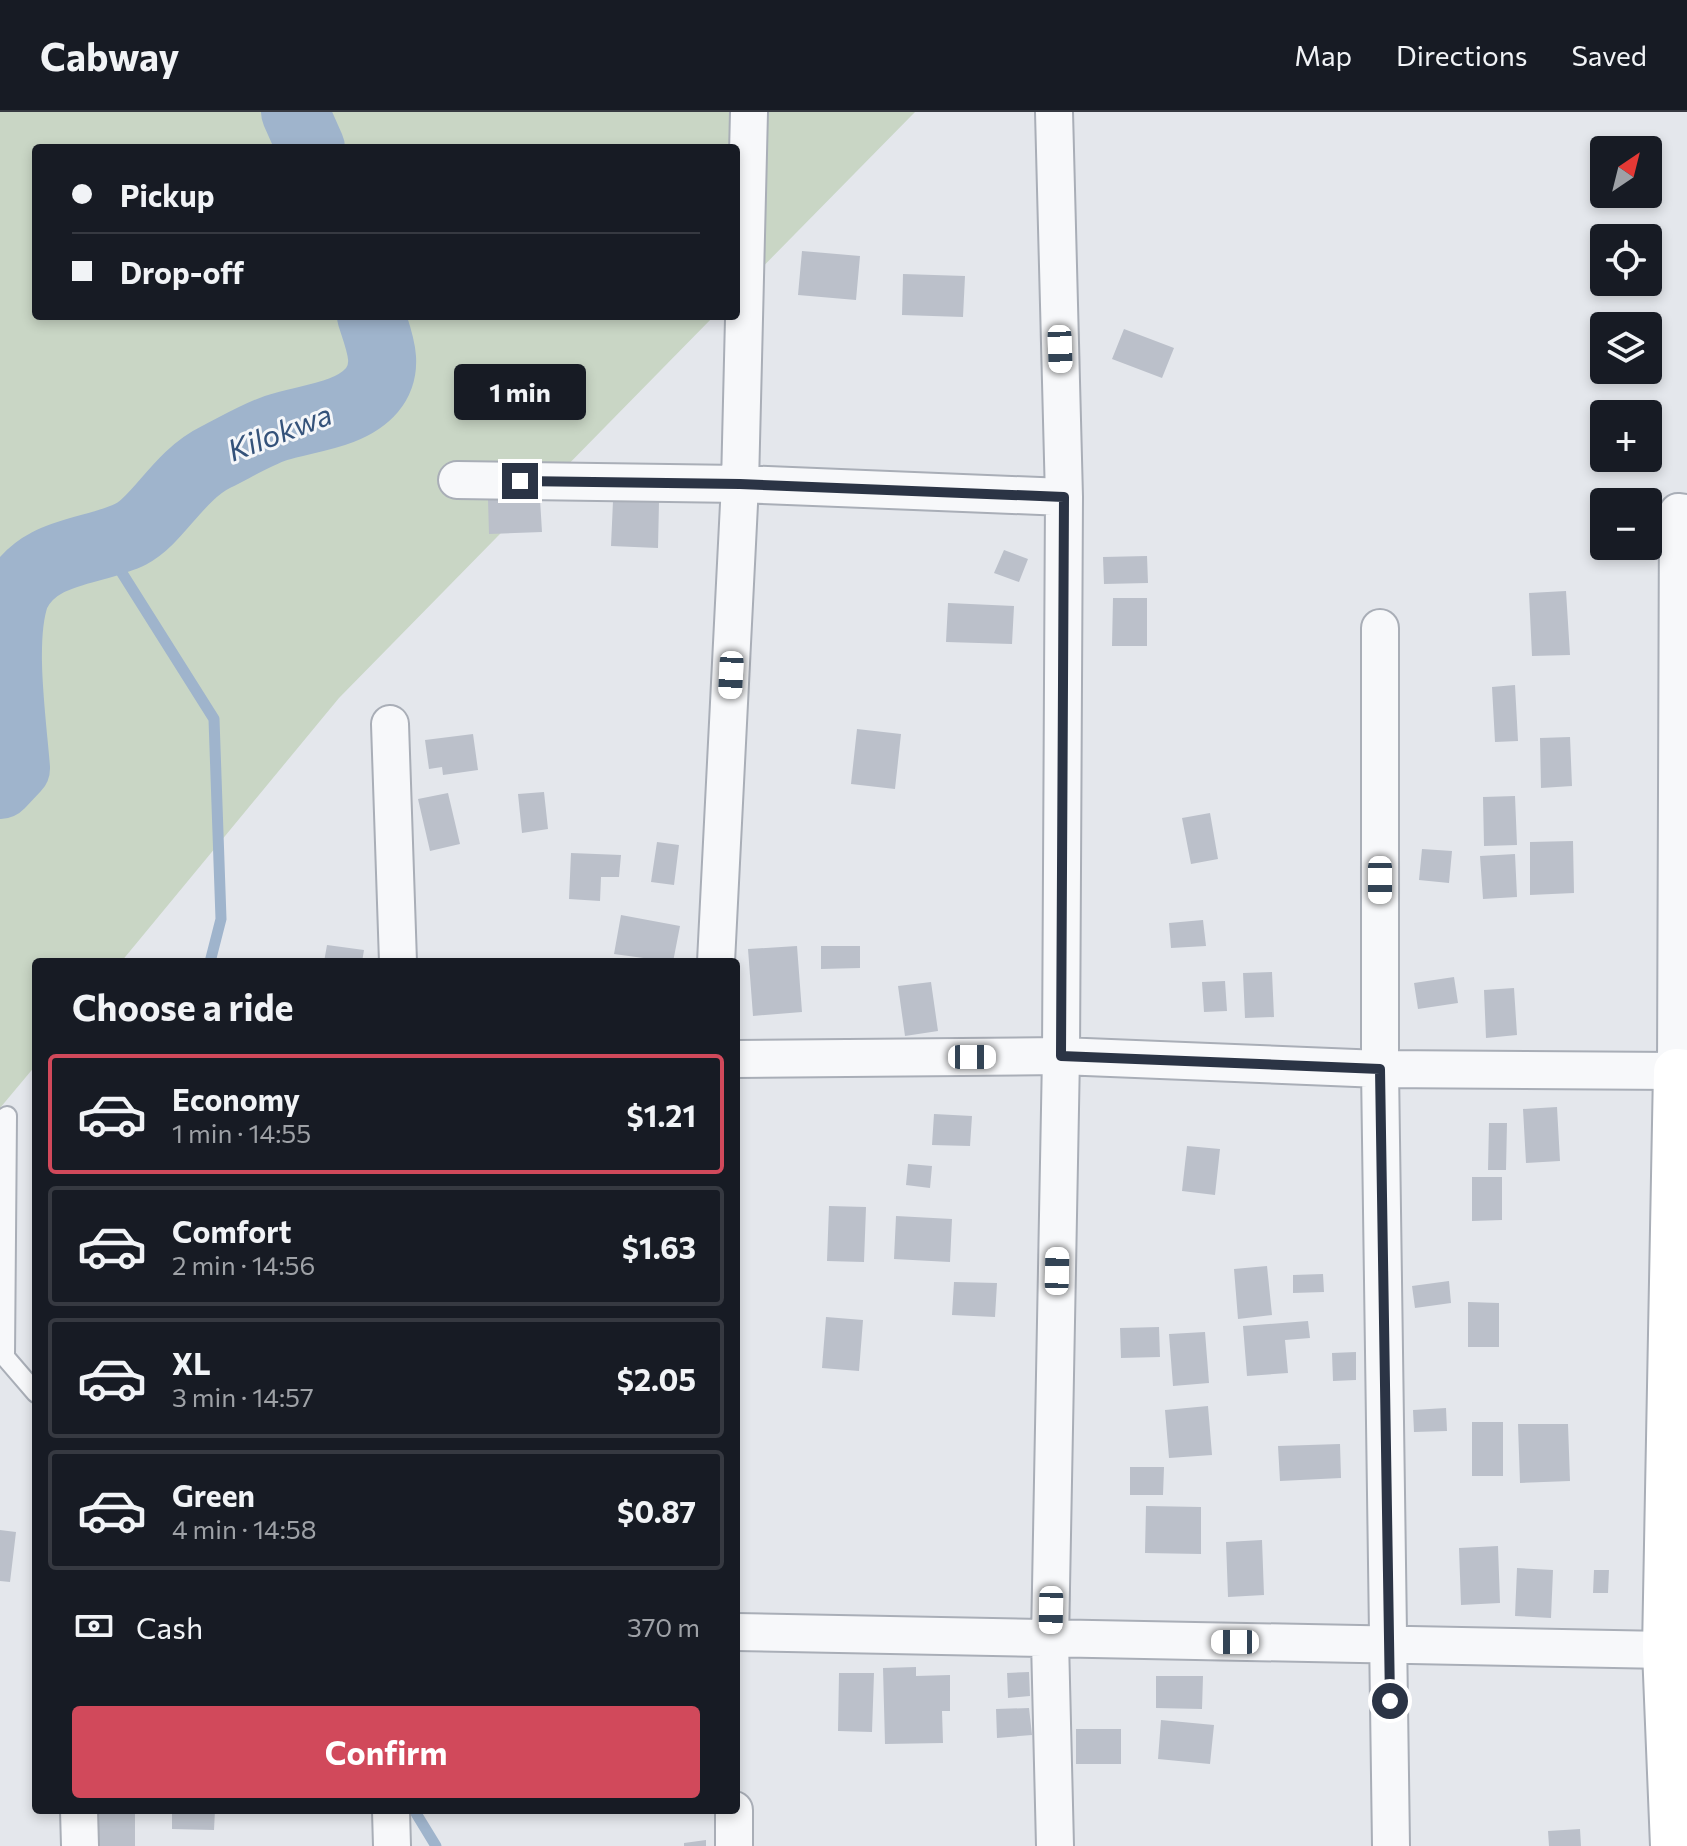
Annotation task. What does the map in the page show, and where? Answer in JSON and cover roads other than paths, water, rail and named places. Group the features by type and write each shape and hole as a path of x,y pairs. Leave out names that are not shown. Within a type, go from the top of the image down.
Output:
{"street":[{"path":"716,958 740,484 749,112"},
{"path":"1054,112 1064,497 1061,1056 1050,1641 1055,1846"},
{"path":"457,480 740,484 1064,497"},
{"path":"1673,1846 1682,1072 1678,512 1687,513"},
{"path":"1380,628 1380,1069 1391,1846"},
{"path":"390,724 398,958"},
{"path":"740,1059 1061,1056 1380,1069 1682,1072"},
{"path":"740,1632 1050,1641 1390,1643 1673,1668"},
{"path":"79,1814 80,1846"},
{"path":"734,1814 734,1846"}],"lane":[{"path":"7,1116 5,1357 32,1388"}],"waterway":[{"name":"Kilokwa","path":"295,112 309,144"},
{"name":"Kilokwa","path":"0,785 16,768 8,679 9,633 16,594 26,579 52,560 131,534 150,519 191,475 216,457 268,431 340,411 363,399 372,390 381,372 382,354 372,320"},
{"path":"105,546 214,719 221,919 211,958"},
{"path":"416,1814 436,1846"}]}
